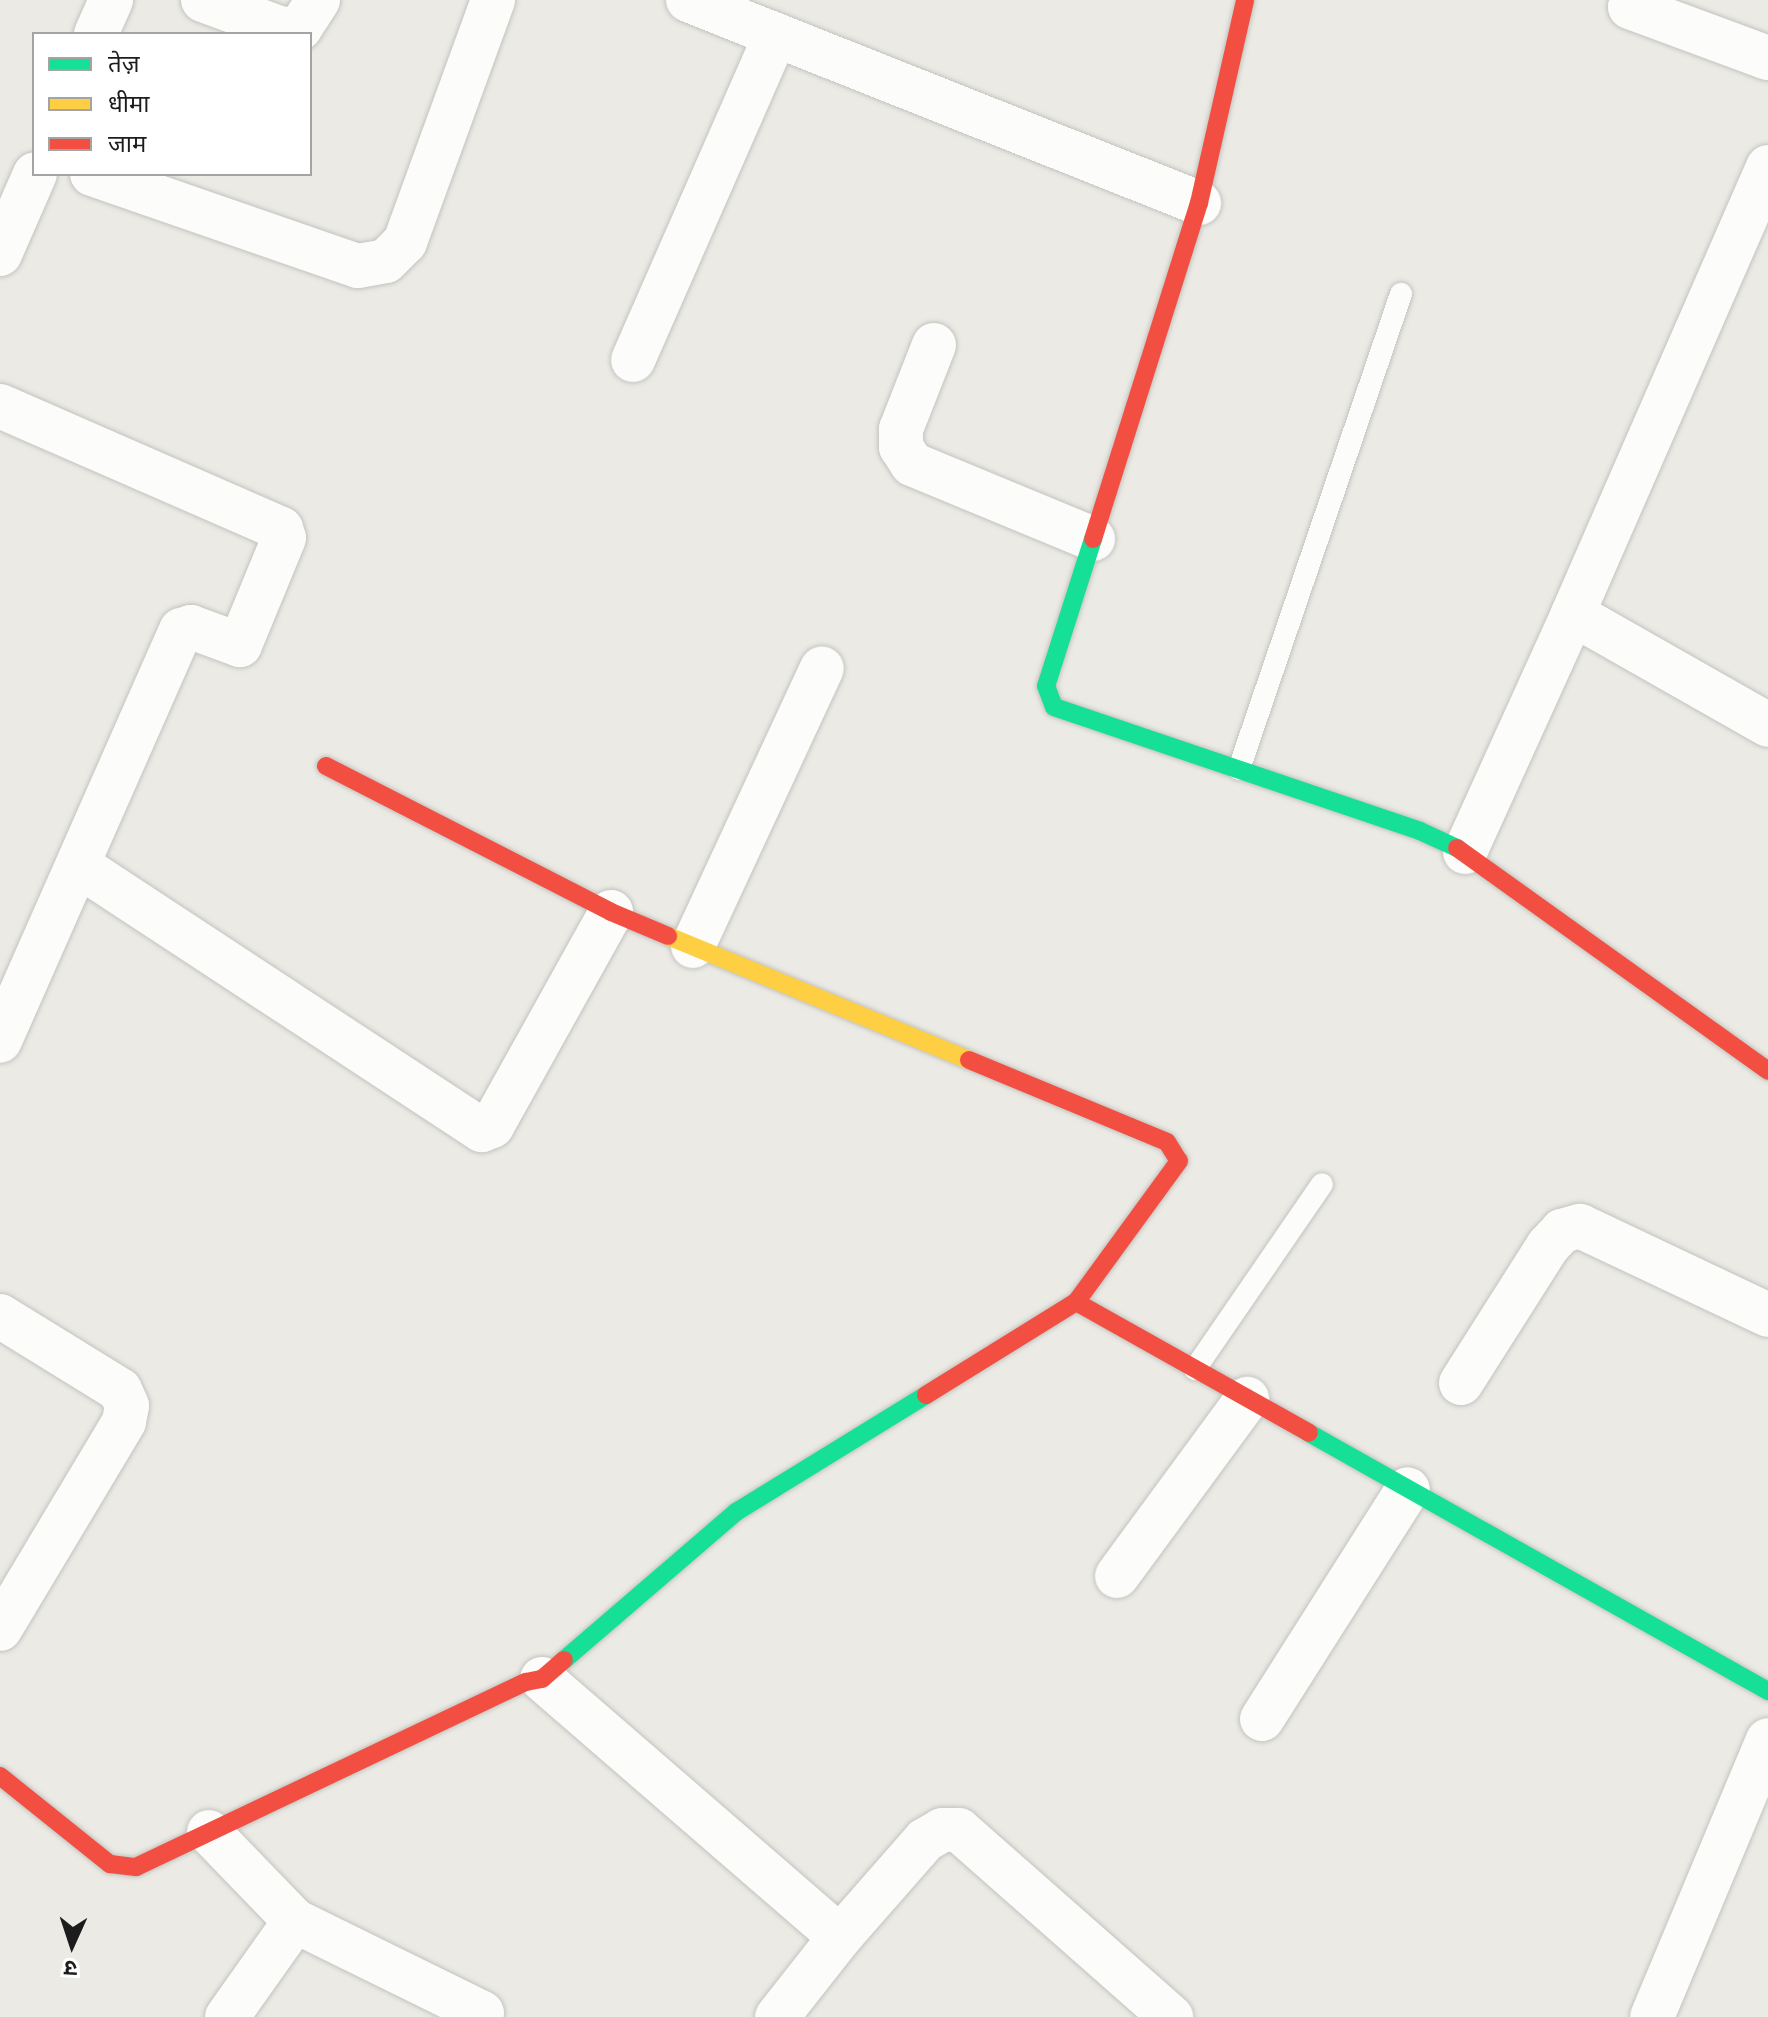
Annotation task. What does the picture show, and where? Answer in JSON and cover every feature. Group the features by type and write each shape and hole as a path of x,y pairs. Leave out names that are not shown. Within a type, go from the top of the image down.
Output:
{"street":[{"path":"97,32 111,0"},
{"path":"203,0 282,29 300,28 318,0"},
{"path":"98,176 358,266 386,261 405,242 493,0"},
{"path":"688,0 1199,203"},
{"path":"1245,0 1199,203 1046,686 1047,699 1054,707 1420,831 1465,852 1768,1071"},
{"path":"1623,2 1768,58"},
{"path":"633,360 776,35"},
{"path":"1465,852 1573,614 1768,167"},
{"path":"0,254 34,176"},
{"path":"934,345 901,429 901,447 912,464 1093,539"},
{"path":"0,406 283,533 240,645 191,627 181,630 0,1041"},
{"path":"1573,614 1768,725"},
{"path":"693,946 822,668"},
{"path":"0,1776 110,1864 123,1868 209,1832 526,1682 542,1679 736,1512 1076,1302 1175,1168 1175,1149 611,912 326,766"},
{"path":"78,865 482,1130 492,1126 611,912"},
{"path":"1461,1383 1548,1246 1562,1231 1580,1226 1768,1315"},
{"path":"1076,1302 1768,1691"},
{"path":"0,1316 120,1390 127,1406 124,1422 0,1629"},
{"path":"1117,1576 1247,1399"},
{"path":"1262,1719 1408,1489"},
{"path":"542,1679 840,1937"},
{"path":"1652,2017 1768,1740"},
{"path":"777,2017 840,1937 925,1840 942,1830 959,1830 1171,2017"},
{"path":"209,1832 295,1921 484,2016"},
{"path":"227,2017 295,1921"}],"lane":[{"path":"1239,769 1401,294"},
{"path":"1195,1369 1322,1184"}],"traffic: fast":[{"path":"1093,539 1046,686 1054,707 1420,831 1457,848"},
{"path":"564,1660 736,1512 926,1395"},
{"path":"1309,1433 1768,1691"}],"traffic: slow":[{"path":"668,936 969,1060"}],"traffic: jam":[{"path":"1093,539 1199,203 1245,0"},
{"path":"326,766 611,912 668,936"},
{"path":"1457,848 1768,1071"},
{"path":"969,1060 1167,1142 1179,1161 1076,1302"},
{"path":"926,1395 1076,1302 1309,1433"},
{"path":"0,1776 110,1864 136,1867 526,1682 542,1679 564,1660"}]}
